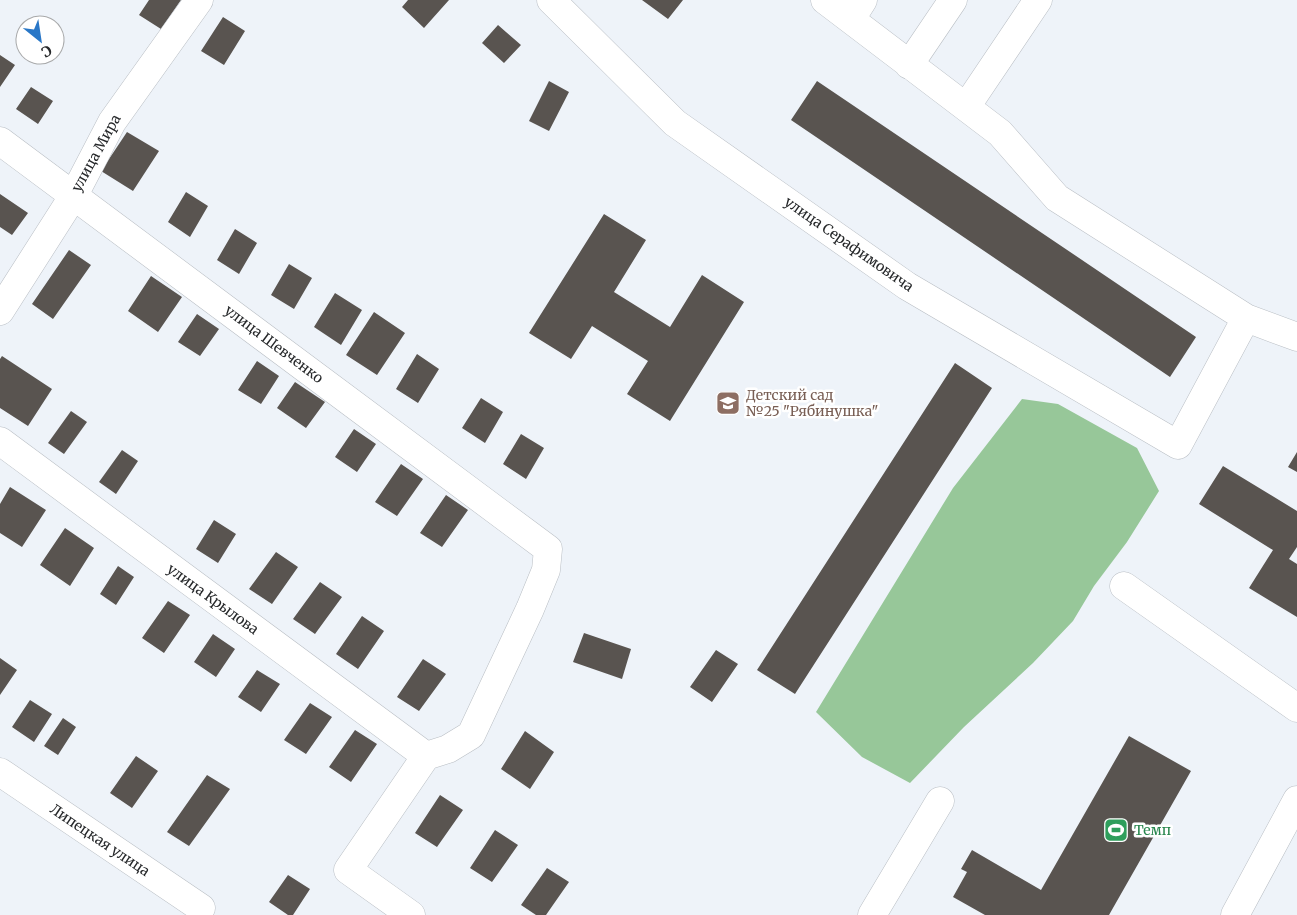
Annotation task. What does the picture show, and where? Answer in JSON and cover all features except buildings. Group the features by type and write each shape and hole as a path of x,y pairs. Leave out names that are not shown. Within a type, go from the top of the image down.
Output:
{"street":[{"name":"улица Мира","path":"0,310 74,195 112,122 199,0"},
{"name":"улица Серафимовича","path":"551,0 675,123 907,286 1178,445 1246,318"},
{"path":"825,0 857,10 909,65 1000,133 1057,198 1246,318 1297,337"},
{"path":"909,65 953,0"},
{"path":"966,108 1038,0"},
{"name":"улица Шевченко","path":"0,140 548,549 546,570 530,609 471,735 448,749 426,756"},
{"name":"улица Крылова","path":"0,441 426,756"},
{"path":"1124,586 1297,708"},
{"path":"411,915 348,870 426,756"},
{"name":"Липецкая улица","path":"0,772 201,908"},
{"path":"1235,915 1297,800"},
{"path":"872,915 940,801"}],"green space":[{"path":"1022,399 1058,404 1137,448 1159,491 1127,542 1094,586 1073,621 1033,663 964,727 910,783 862,757 816,712 953,488"}],"place":[{"name":"Детский сад №25 \"Рябинушка\"","path":"728,403"},
{"name":"Темп","path":"1116,830"}]}
